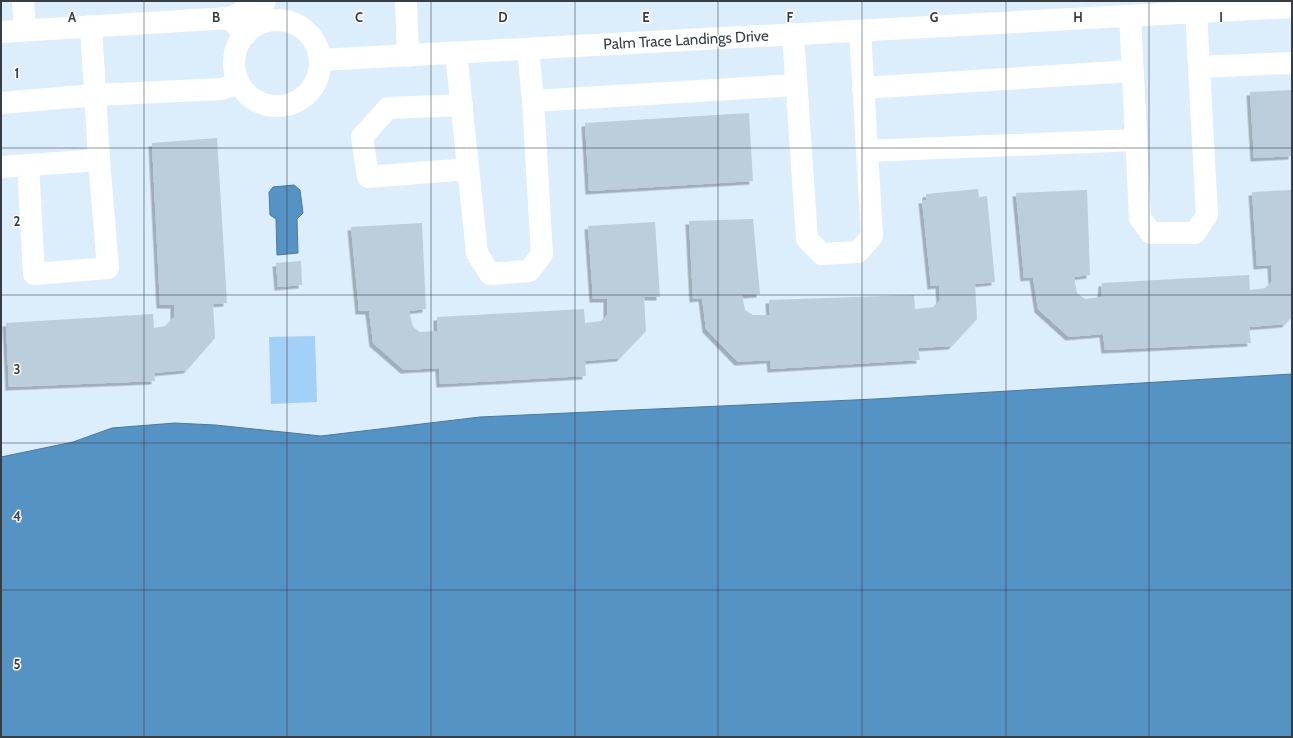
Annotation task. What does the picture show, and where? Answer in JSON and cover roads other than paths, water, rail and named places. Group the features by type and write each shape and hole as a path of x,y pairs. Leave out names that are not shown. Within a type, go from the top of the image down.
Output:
{"street":[{"path":"23,1 25,30"},
{"path":"1,32 230,18 265,1"},
{"path":"406,1 408,56"},
{"name":"Palm Trace Landings Drive","path":"320,60 1292,7"},
{"path":"1130,16 1140,218 1151,233 1194,233 1207,215 1196,12"},
{"path":"230,18 245,35"},
{"path":"269,21 284,21 298,26 309,34 317,46 320,60 319,75 312,88 302,99 289,105 274,106 260,103 247,95 239,83 234,67 236,50 245,35 256,26 269,21"},
{"path":"28,165 34,274 108,268 99,160 91,26"},
{"path":"793,34 808,239 822,254 858,252 872,236 860,31"},
{"path":"456,53 477,253 490,274 529,272 542,254 533,101 528,49"},
{"path":"1199,67 1292,63"},
{"path":"863,88 1132,71"},
{"path":"1,103 95,95 222,89 239,83"},
{"path":"533,101 796,85"},
{"path":"462,105 388,108 362,137 368,177 468,169"},
{"path":"867,151 1136,140"},
{"path":"1,167 99,160"}]}
